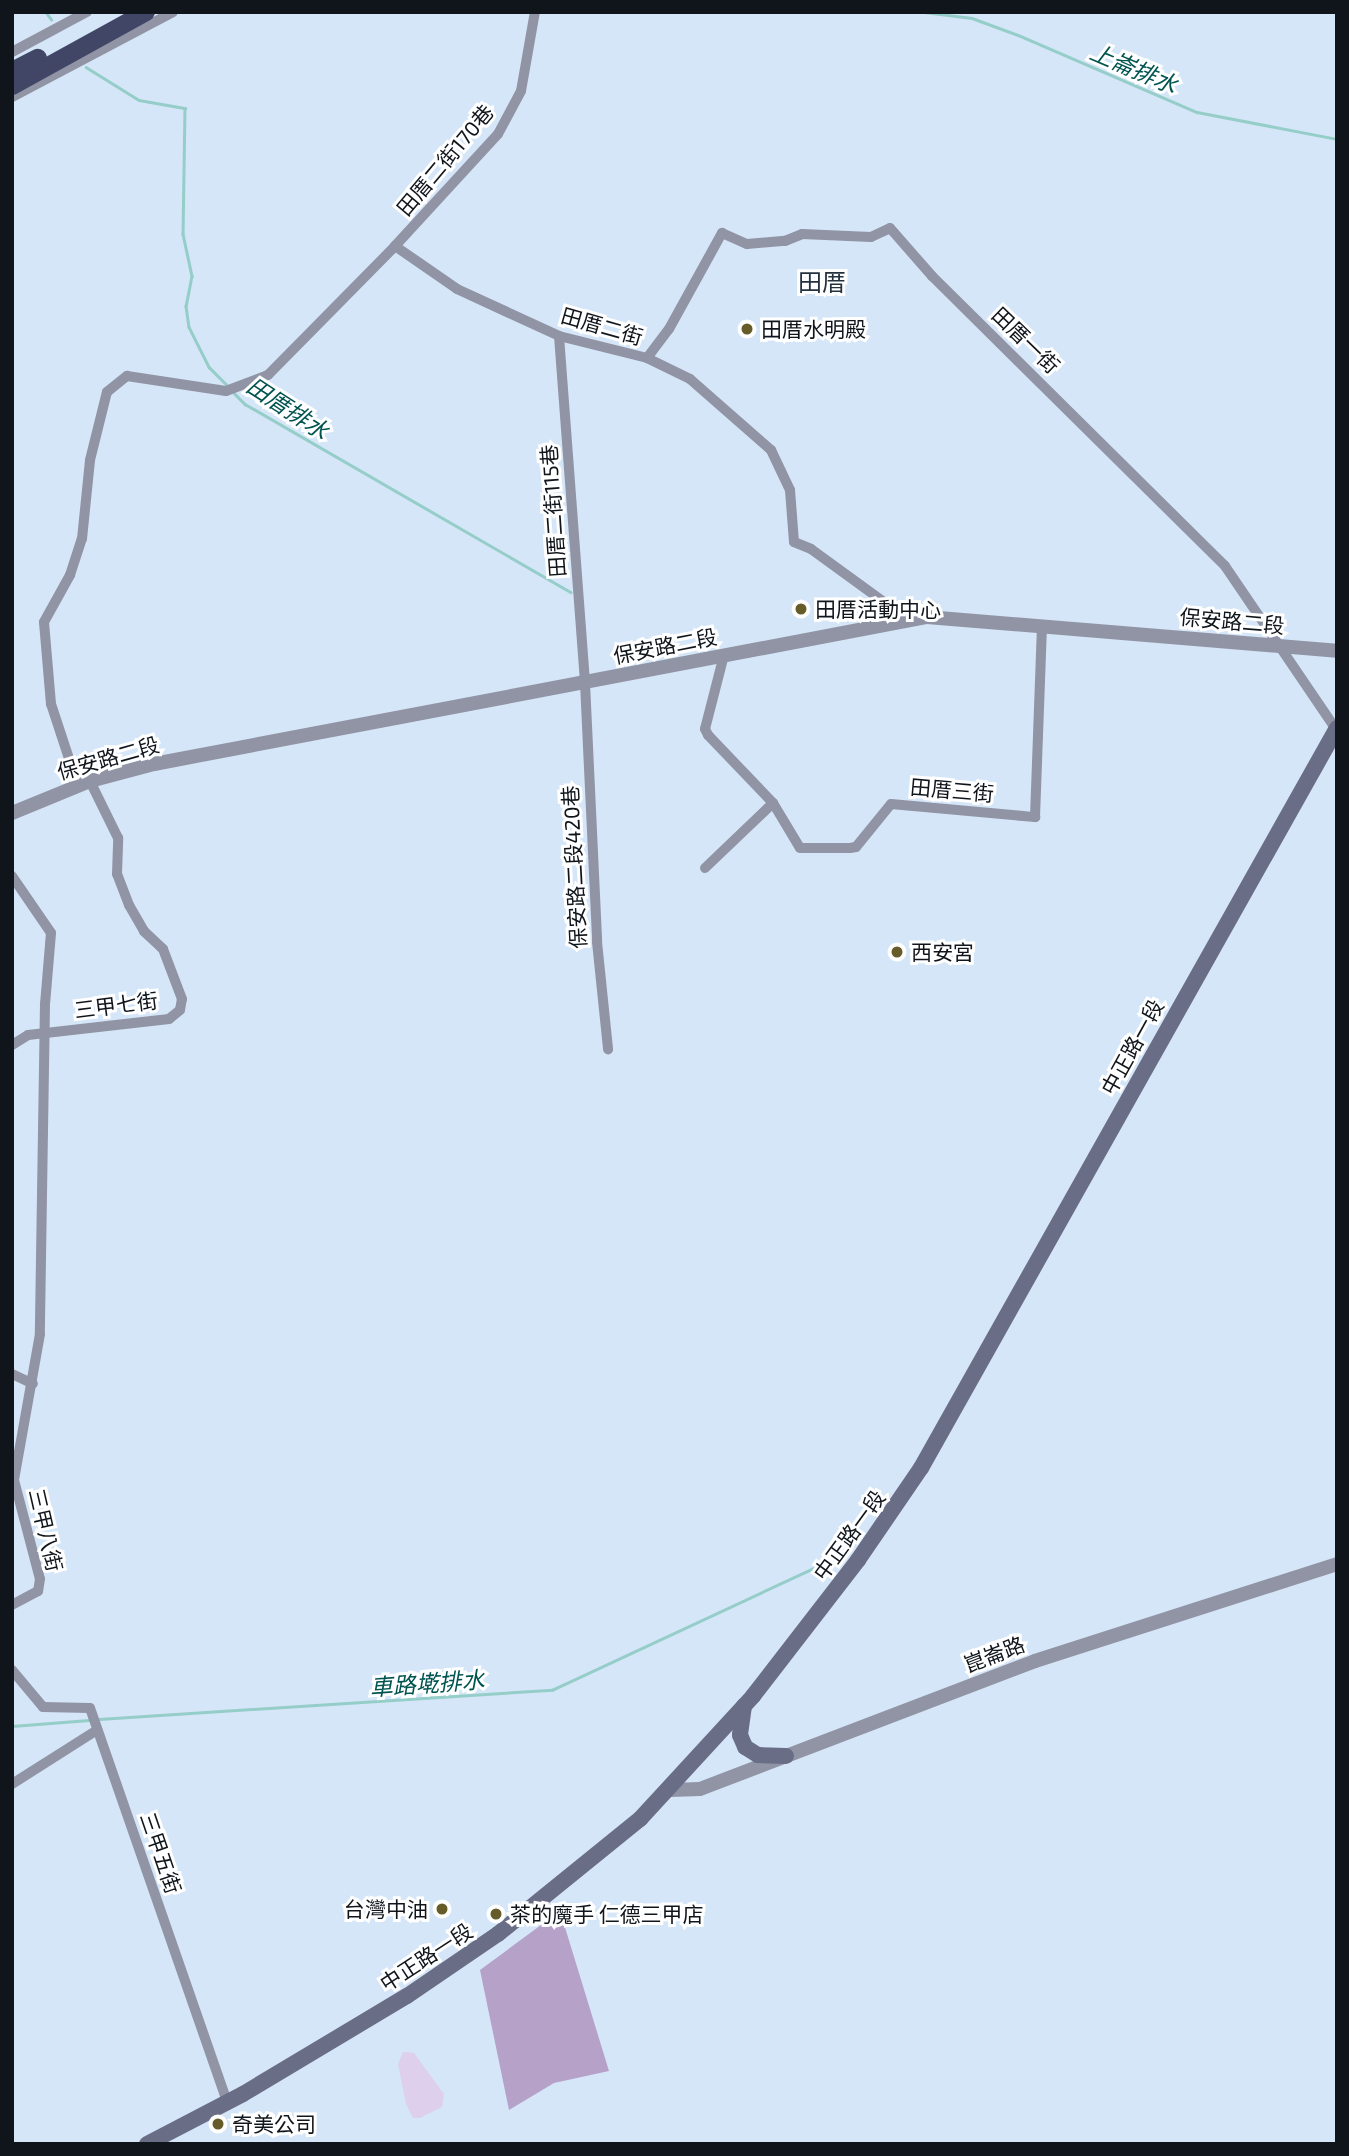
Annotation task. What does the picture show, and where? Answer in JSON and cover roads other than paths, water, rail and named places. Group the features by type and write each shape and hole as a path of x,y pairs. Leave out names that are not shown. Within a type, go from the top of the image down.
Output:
{"highway":[{"path":"12,71 121,12"},
{"path":"12,86 146,12"}],"main road":[{"name":"中正路一段","path":"148,2144 227,2102 407,1996 498,1934 670,1790 744,1706 858,1560 922,1468 1337,729"},
{"path":"744,1706 740,1735 745,1747 758,1755 786,1756"}],"street":[{"path":"12,52 87,12"},
{"path":"12,97 173,12"},
{"name":"田厝二街170巷","path":"396,246 461,177 511,114 530,57 536,12"},
{"name":"田厝一街","path":"647,358 669,329 722,233 747,243 785,241 802,233 871,237 890,228 932,276 1225,566 1337,729"},
{"path":"84,784 51,704 44,622 70,575 82,539 90,460 107,392 127,376 229,390 268,374 396,246"},
{"name":"田厝二街","path":"396,246 457,289 559,336 647,358 690,379 771,450 790,491 794,542 811,549 910,621"},
{"name":"田厝二街115巷","path":"559,336 585,683"},
{"name":"保安路二段","path":"12,813 84,784 154,764 927,617 1337,651"},
{"name":"田厝三街","path":"724,655 705,729 773,803 793,841 807,850 856,847 891,804 1035,817 1042,626"},
{"name":"保安路二段420巷","path":"585,683 597,942 608,1049"},
{"name":"三甲七街","path":"12,1045 28,1035 46,1032 169,1019 180,1010 182,999 163,949 144,931 129,905 117,874 118,838 84,784"},
{"path":"705,868 773,803"},
{"name":"三甲八街","path":"12,876 51,933 46,1032 40,1334 14,1480 40,1579 38,1591 12,1605"},
{"path":"12,1374 33,1384"},
{"name":"崑崙路","path":"670,1790 699,1789 1035,1661 1337,1564"},
{"name":"三甲五街","path":"12,1670 43,1707 90,1708 227,2102"},
{"path":"12,1784 97,1730"}],"waterway":[{"name":"田厝排水","path":"46,12 51,19"},
{"name":"上崙排水","path":"924,12 972,18 1197,112 1337,139"},
{"name":"田厝排水","path":"86,67 139,100 185,108 183,234 192,276 186,306 189,327 209,367 227,385"},
{"name":"田厝排水","path":"234,393 245,404 571,592"},
{"name":"車路墘排水","path":"99,1719 552,1690 816,1567"},
{"name":"車路墘排水","path":"12,1726 89,1720"}],"place":[{"name":"田厝水明殿","path":"747,329"},
{"name":"田厝活動中心","path":"801,609"},
{"name":"西安宮","path":"897,952"},
{"name":"台灣中油","path":"442,1909"},
{"name":"茶的魔手 仁德三甲店","path":"496,1914"},
{"name":"奇美公司","path":"218,2124"}],"district":[{"name":"田厝","path":"822,282"}]}
